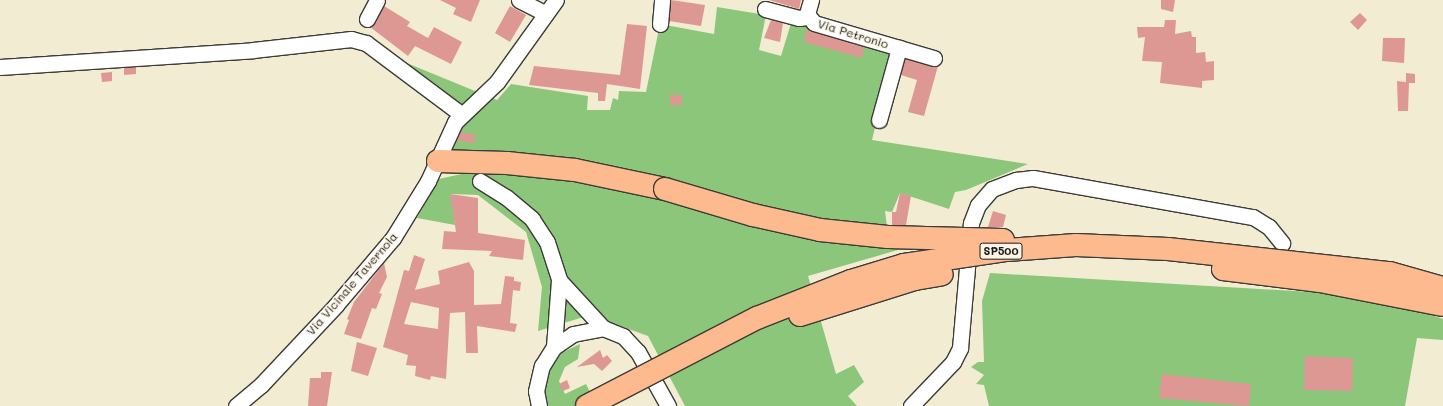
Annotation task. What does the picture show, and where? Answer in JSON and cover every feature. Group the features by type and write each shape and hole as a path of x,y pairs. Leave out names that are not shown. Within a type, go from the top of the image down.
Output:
{"highway":[{"path":"438,161 507,164 575,170 665,189 753,216 820,230 888,237 1076,245"},
{"name":"SP500","path":"588,406 757,318 850,281 904,265 1007,250 1076,245 1168,249 1320,264 1390,273 1443,288"},
{"name":"SP500","path":"618,406 708,357 796,317 915,279 985,266 1076,259 1167,263 1320,281 1443,305"}],"street":[{"path":"367,19 377,0"},
{"path":"519,0 546,14"},
{"name":"Via Vicinale Tavernola","path":"236,406 262,385 376,261 414,207 461,114 489,89 523,49 556,0"},
{"path":"660,24 662,0"},
{"name":"Via Petronio","path":"807,17 811,0"},
{"name":"Via Petronio","path":"765,9 799,18 807,17 814,23 934,58"},
{"path":"0,67 245,51 351,39 366,43 461,114"},
{"name":"Via Petronio","path":"879,120 900,48"},
{"path":"911,406 953,362 960,348 971,223 978,205 992,189 1016,180 1033,178 1254,217 1269,227 1282,243"},
{"path":"480,181 506,197 532,219 547,242 558,280 554,347"},
{"path":"558,280 603,328 623,336 638,352 668,406"},
{"path":"539,406 536,391 542,366 554,347 573,334 603,328"}],"green space":[{"path":"717,7 766,15 759,50 781,56 792,20 894,47 872,140 1028,164 966,190 955,192 949,209 900,193 892,212 885,211 887,227 922,243 808,276 836,374 854,365 864,382 848,396 857,406 685,406 648,336 590,315 538,331 542,287 526,232 478,195 451,194 455,225 417,218 439,179 493,167 491,155 449,150 462,121 392,57 497,100 511,84 588,96 587,110 610,110 613,98 618,100 619,91 646,92 660,24 714,34"},
{"path":"990,273 1378,296 1443,319 1443,340 1417,338 1405,406 989,406 984,385 976,384 984,375 971,367 978,362 984,362 982,301"},
{"path":"580,344 578,359 565,367 559,381 565,394 586,384 592,396 575,406 543,406 544,375 557,355"}],"building":[{"path":"440,0 480,0 471,22 453,14 456,8"},
{"path":"671,0 705,5 701,26 669,21"},
{"path":"769,0 801,0 799,9"},
{"path":"1161,0 1175,0 1173,12 1161,9"},
{"path":"384,6 410,22 407,26 428,38 434,27 462,42 451,64 415,46 408,56 370,27 375,23"},
{"path":"510,6 526,15 510,42 495,33"},
{"path":"1360,13 1367,20 1358,30 1350,22"},
{"path":"771,20 783,23 780,42 764,38"},
{"path":"1165,20 1176,20 1175,34 1191,31 1192,37 1196,37 1196,53 1205,52 1206,62 1214,61 1214,80 1202,81 1202,88 1160,83 1162,62 1142,61 1145,37 1138,38 1137,27 1164,27"},
{"path":"627,24 647,26 640,89 607,84 605,101 598,101 598,93 529,85 534,66 620,75"},
{"path":"807,29 864,47 862,58 804,42"},
{"path":"1383,38 1405,38 1404,63 1382,61"},
{"path":"905,59 938,66 924,116 908,112 917,80 901,75"},
{"path":"136,67 136,74 124,75 124,68"},
{"path":"112,72 112,81 102,82 101,73"},
{"path":"1406,73 1415,74 1415,83 1409,83 1408,111 1398,111 1397,81 1406,82"},
{"path":"670,95 682,95 682,105 670,105"},
{"path":"460,132 475,135 474,143 456,140"},
{"path":"900,193 911,196 906,225 892,225 892,212 896,212"},
{"path":"450,194 478,198 478,233 525,240 523,260 489,256 492,251 442,249 444,231 456,232"},
{"path":"993,211 1006,215 1003,227 988,227"},
{"path":"414,255 425,259 415,290 440,284 438,271 469,262 474,271 474,305 501,304 505,276 514,277 514,281 521,282 520,291 513,290 510,323 517,324 515,332 477,326 478,353 466,353 465,312 450,313 446,379 431,376 430,380 415,376 416,366 406,365 408,355 383,347 404,270 409,271","holes":["411,302 439,308 438,329 404,324"]},
{"path":"384,263 387,277 379,293 382,294 376,309 372,308 361,339 344,334 349,320 347,319 354,302"},
{"path":"357,342 377,348 368,376 351,371"},
{"path":"600,350 603,358 607,355 612,361 602,371 594,364 577,367"},
{"path":"1305,356 1353,358 1352,391 1304,390"},
{"path":"321,372 332,372 327,406 308,406 310,378 321,378"},
{"path":"1162,374 1251,384 1249,406 1159,398"},
{"path":"567,380 570,388 563,391 559,384"}]}
